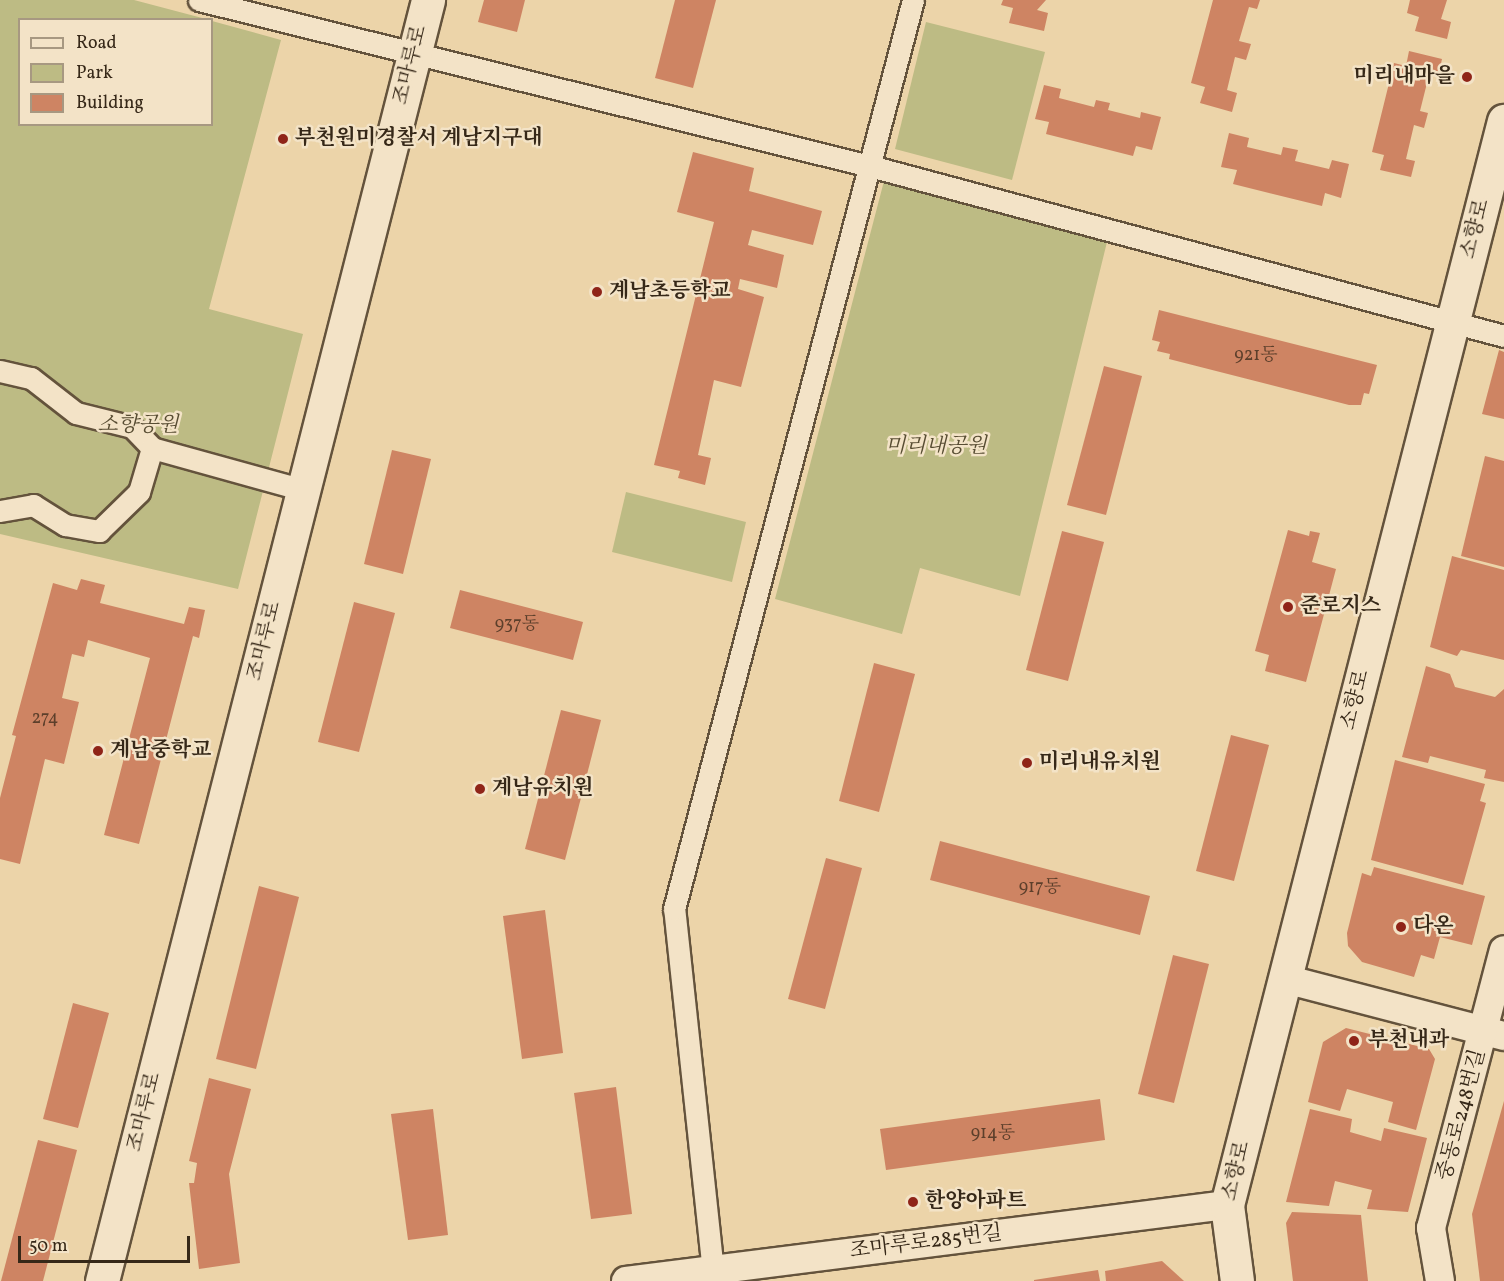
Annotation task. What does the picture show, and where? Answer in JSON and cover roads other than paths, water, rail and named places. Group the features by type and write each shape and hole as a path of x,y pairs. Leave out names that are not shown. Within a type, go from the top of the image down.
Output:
{"street":[{"path":"199,0 413,56 870,166 1504,336"},
{"name":"조마루로","path":"102,1281 428,0"},
{"path":"713,1276 674,909 913,0"},
{"name":"소향로","path":"1237,1281 1227,1205 1504,121"},
{"path":"0,372 31,378 76,413 132,427 152,448 303,490"},
{"path":"0,512 33,505 65,525 99,531 139,492 152,448"},
{"name":"중동로248번길","path":"1440,1281 1431,1228 1494,1034 1504,950"},
{"path":"1285,979 1494,1034"},
{"name":"조마루로285번길","path":"626,1281 713,1276 1227,1205"}],"place":[{"name":"미리내마을","path":"1467,77"},
{"name":"부천원미경찰서 계남지구대","path":"283,139"},
{"name":"계남초등학교","path":"597,292"},
{"name":"준로지스","path":"1288,607"},
{"name":"계남중학교","path":"98,751"},
{"name":"미리내유치원","path":"1027,763"},
{"name":"계남유치원","path":"480,789"},
{"name":"다온","path":"1401,927"},
{"name":"부천내과","path":"1354,1041"},
{"name":"한양아파트","path":"913,1202"}],"park label":[{"name":"소향공원","path":"138,426"},
{"name":"미리내공원","path":"936,447"}]}
